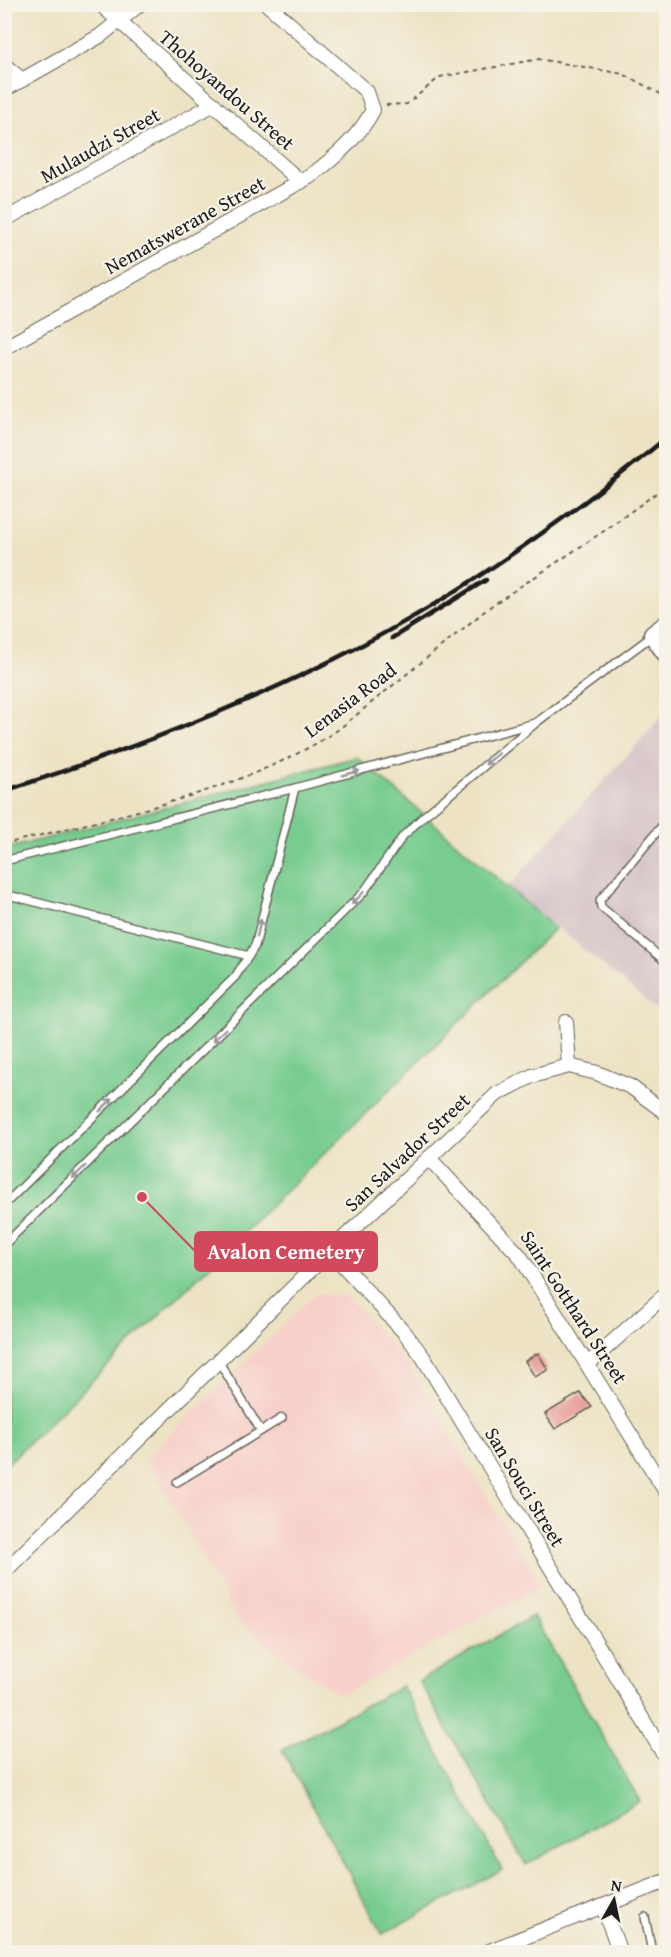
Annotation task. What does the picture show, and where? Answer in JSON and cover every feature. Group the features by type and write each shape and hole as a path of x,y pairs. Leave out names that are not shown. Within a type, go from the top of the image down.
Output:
{"street":[{"name":"Thohoyandou Street","path":"100,4 301,182"},
{"path":"4,90 120,22 140,4"},
{"path":"267,4 363,88 371,111"},
{"path":"4,65 22,80"},
{"name":"Mulaudzi Street","path":"4,220 214,104"},
{"name":"Nematswerane Street","path":"4,348 301,182 339,152 371,111"},
{"path":"660,630 666,652"},
{"path":"566,1022 569,1066"},
{"name":"San Salvador Street","path":"4,1572 330,1251 497,1094 532,1076 569,1066 608,1076 632,1087 666,1113"},
{"name":"Saint Gotthard Street","path":"429,1158 520,1256 662,1475 666,1492"},
{"name":"San Souci Street","path":"330,1251 405,1332 423,1357 666,1758"},
{"path":"589,1363 666,1294"},
{"path":"487,1953 666,1881"},
{"path":"603,1907 620,1953"}],"lane":[{"path":"4,1245 363,893 403,836 424,816 537,722 660,630"},
{"path":"4,861 295,788 537,722"},
{"path":"4,1205 235,977 255,946 295,788"},
{"path":"666,821 603,895 600,907 666,962"},
{"path":"4,894 249,956"},
{"path":"219,1362 261,1431"},
{"path":"177,1482 282,1418"},
{"path":"645,1917 652,1953"}],"path":[{"path":"371,111 403,106 440,77 539,59 623,74 666,97"},
{"name":"Lenasia Road","path":"4,844 186,796 282,762 313,747 491,606 604,531 666,486"}],"shaded area":[{"path":"666,712 666,1017 508,887"},
{"path":"316,1293 346,1296 404,1360 541,1586 341,1695 293,1665 237,1619 146,1458"}],"green space":[{"path":"357,757 555,928 5,1466 5,849"},
{"path":"533,1616 640,1801 526,1865 419,1681"},
{"path":"402,1686 502,1870 382,1934 282,1750"}],"building":[{"path":"538,1353 548,1370 535,1377 525,1361"},
{"path":"580,1393 592,1407 555,1429 545,1414"}],"railway":[{"path":"4,791 186,726 275,688 362,645 403,623 520,549 666,438"},
{"path":"392,638 486,580"}],"place":[{"name":"Avalon Cemetery","path":"142,1197"}]}
